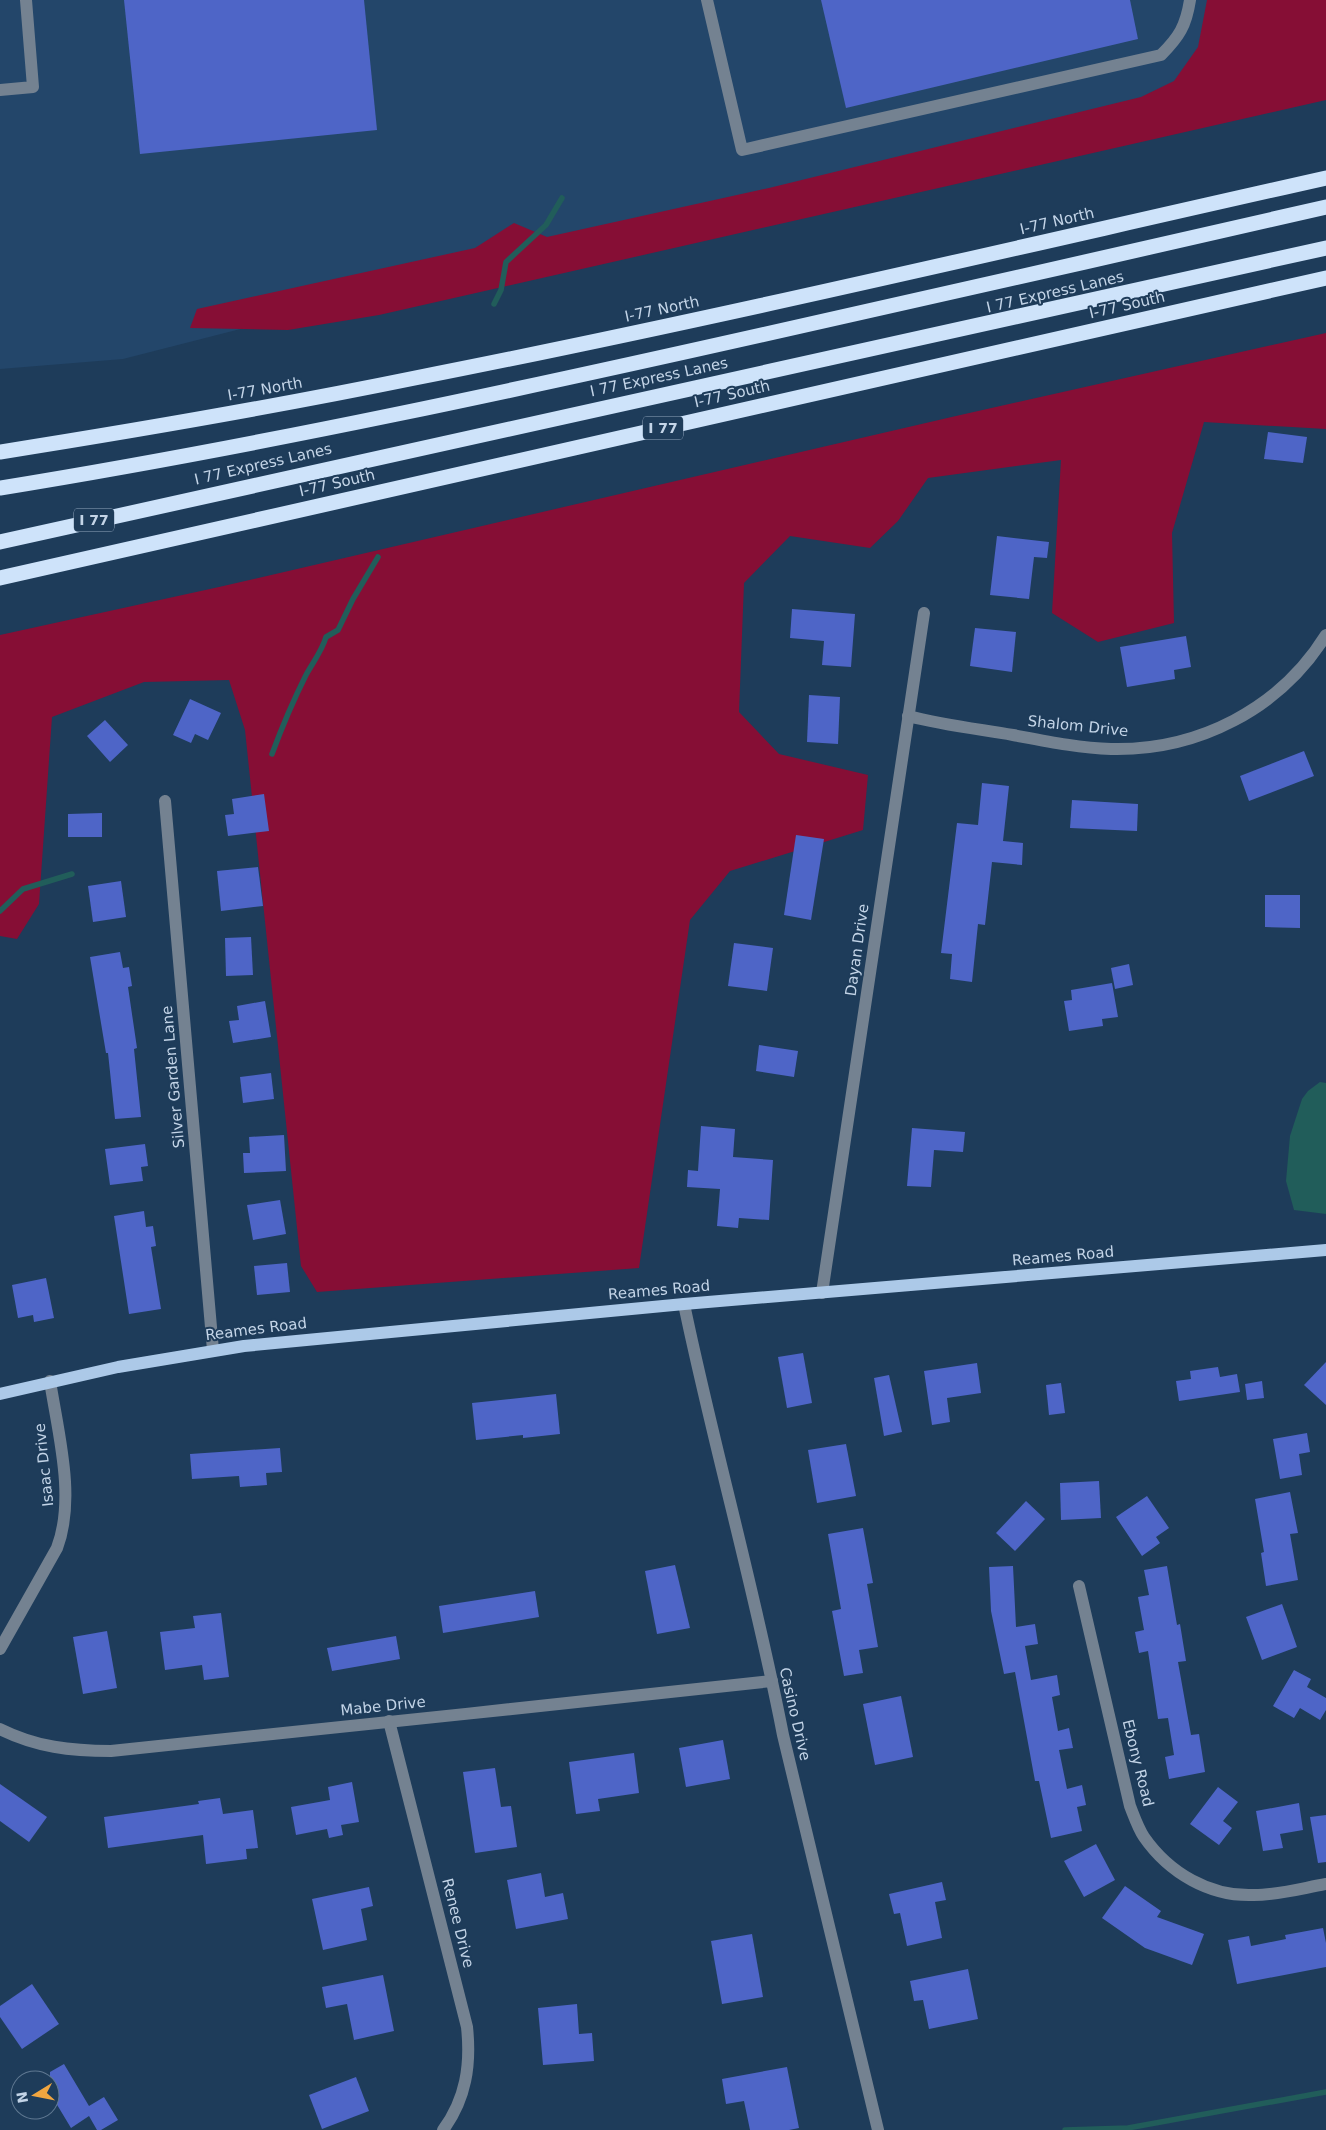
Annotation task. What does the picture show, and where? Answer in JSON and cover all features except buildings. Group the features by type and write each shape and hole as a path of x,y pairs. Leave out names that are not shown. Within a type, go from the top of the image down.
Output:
{"highway":[{"name":"I-77 North","path":"0,452 260,407 575,346 1326,178"},
{"name":"I 77 Express Lanes","path":"0,488 170,460 583,376 1326,207"},
{"name":"I 77 Express Lanes","path":"0,542 435,443 965,330 1326,248"},
{"name":"I-77 South","path":"0,578 1326,278"}],"main road":[{"name":"Reames Road","path":"0,1394 50,1381 214,1350 373,1332 1326,1250"}],"street":[{"path":"0,90 33,87 26,0"},
{"path":"707,0 742,150 1161,55 1177,39 1188,11 1190,0"},
{"name":"Dayan Drive","path":"822,1293 924,612"},
{"name":"Shalom Drive","path":"908,716 1044,740 1110,749 1148,748 1181,742 1208,733 1239,719 1270,698 1295,676 1326,635"},
{"name":"Silver Garden Lane","path":"165,801 214,1350"},
{"name":"Casino Drive","path":"684,1304 704,1399 772,1681 782,1735 878,2130"},
{"name":"Isaac Drive","path":"0,1650 57,1548 62,1535 66,1504 64,1474 50,1381"},
{"name":"Ebony Road","path":"1079,1586 1130,1806 1144,1837 1163,1859 1180,1874 1204,1886 1227,1893 1254,1895 1326,1884"},
{"name":"Mabe Drive","path":"0,1730 42,1745 75,1751 111,1751 389,1721 570,1704 772,1681"},
{"name":"Renee Drive","path":"389,1721 467,2027 470,2050 468,2073 461,2098 451,2119 443,2130"}],"shaded area":[{"path":"0,0 1221,0 1208,93 526,256 123,359 0,369"},
{"path":"1207,0 1326,0 1326,100 379,315 288,330 190,328 197,309 475,248 514,223 547,237 769,188 1141,97 1174,81 1198,47"},
{"path":"1326,333 1326,429 1204,422 1172,533 1174,623 1098,642 1052,613 1061,460 928,478 898,521 870,548 790,536 744,583 739,712 779,754 868,775 863,830 730,871 690,920 639,1268 317,1292 301,1266 245,730 229,680 144,682 52,717 39,904 17,939 0,936 0,635 219,587 956,416"},
{"path":"1320,1082 1326,1083 1326,1214 1294,1210 1286,1181 1290,1136 1302,1099 1308,1091"}],"waterway":[{"path":"494,304 501,290 506,262 546,225 562,198"},
{"path":"272,754 306,675 320,652 326,637 338,630 353,599 378,557"},
{"path":"0,911 23,889 72,874"},
{"path":"1065,2130 1128,2128 1326,2092"}]}
